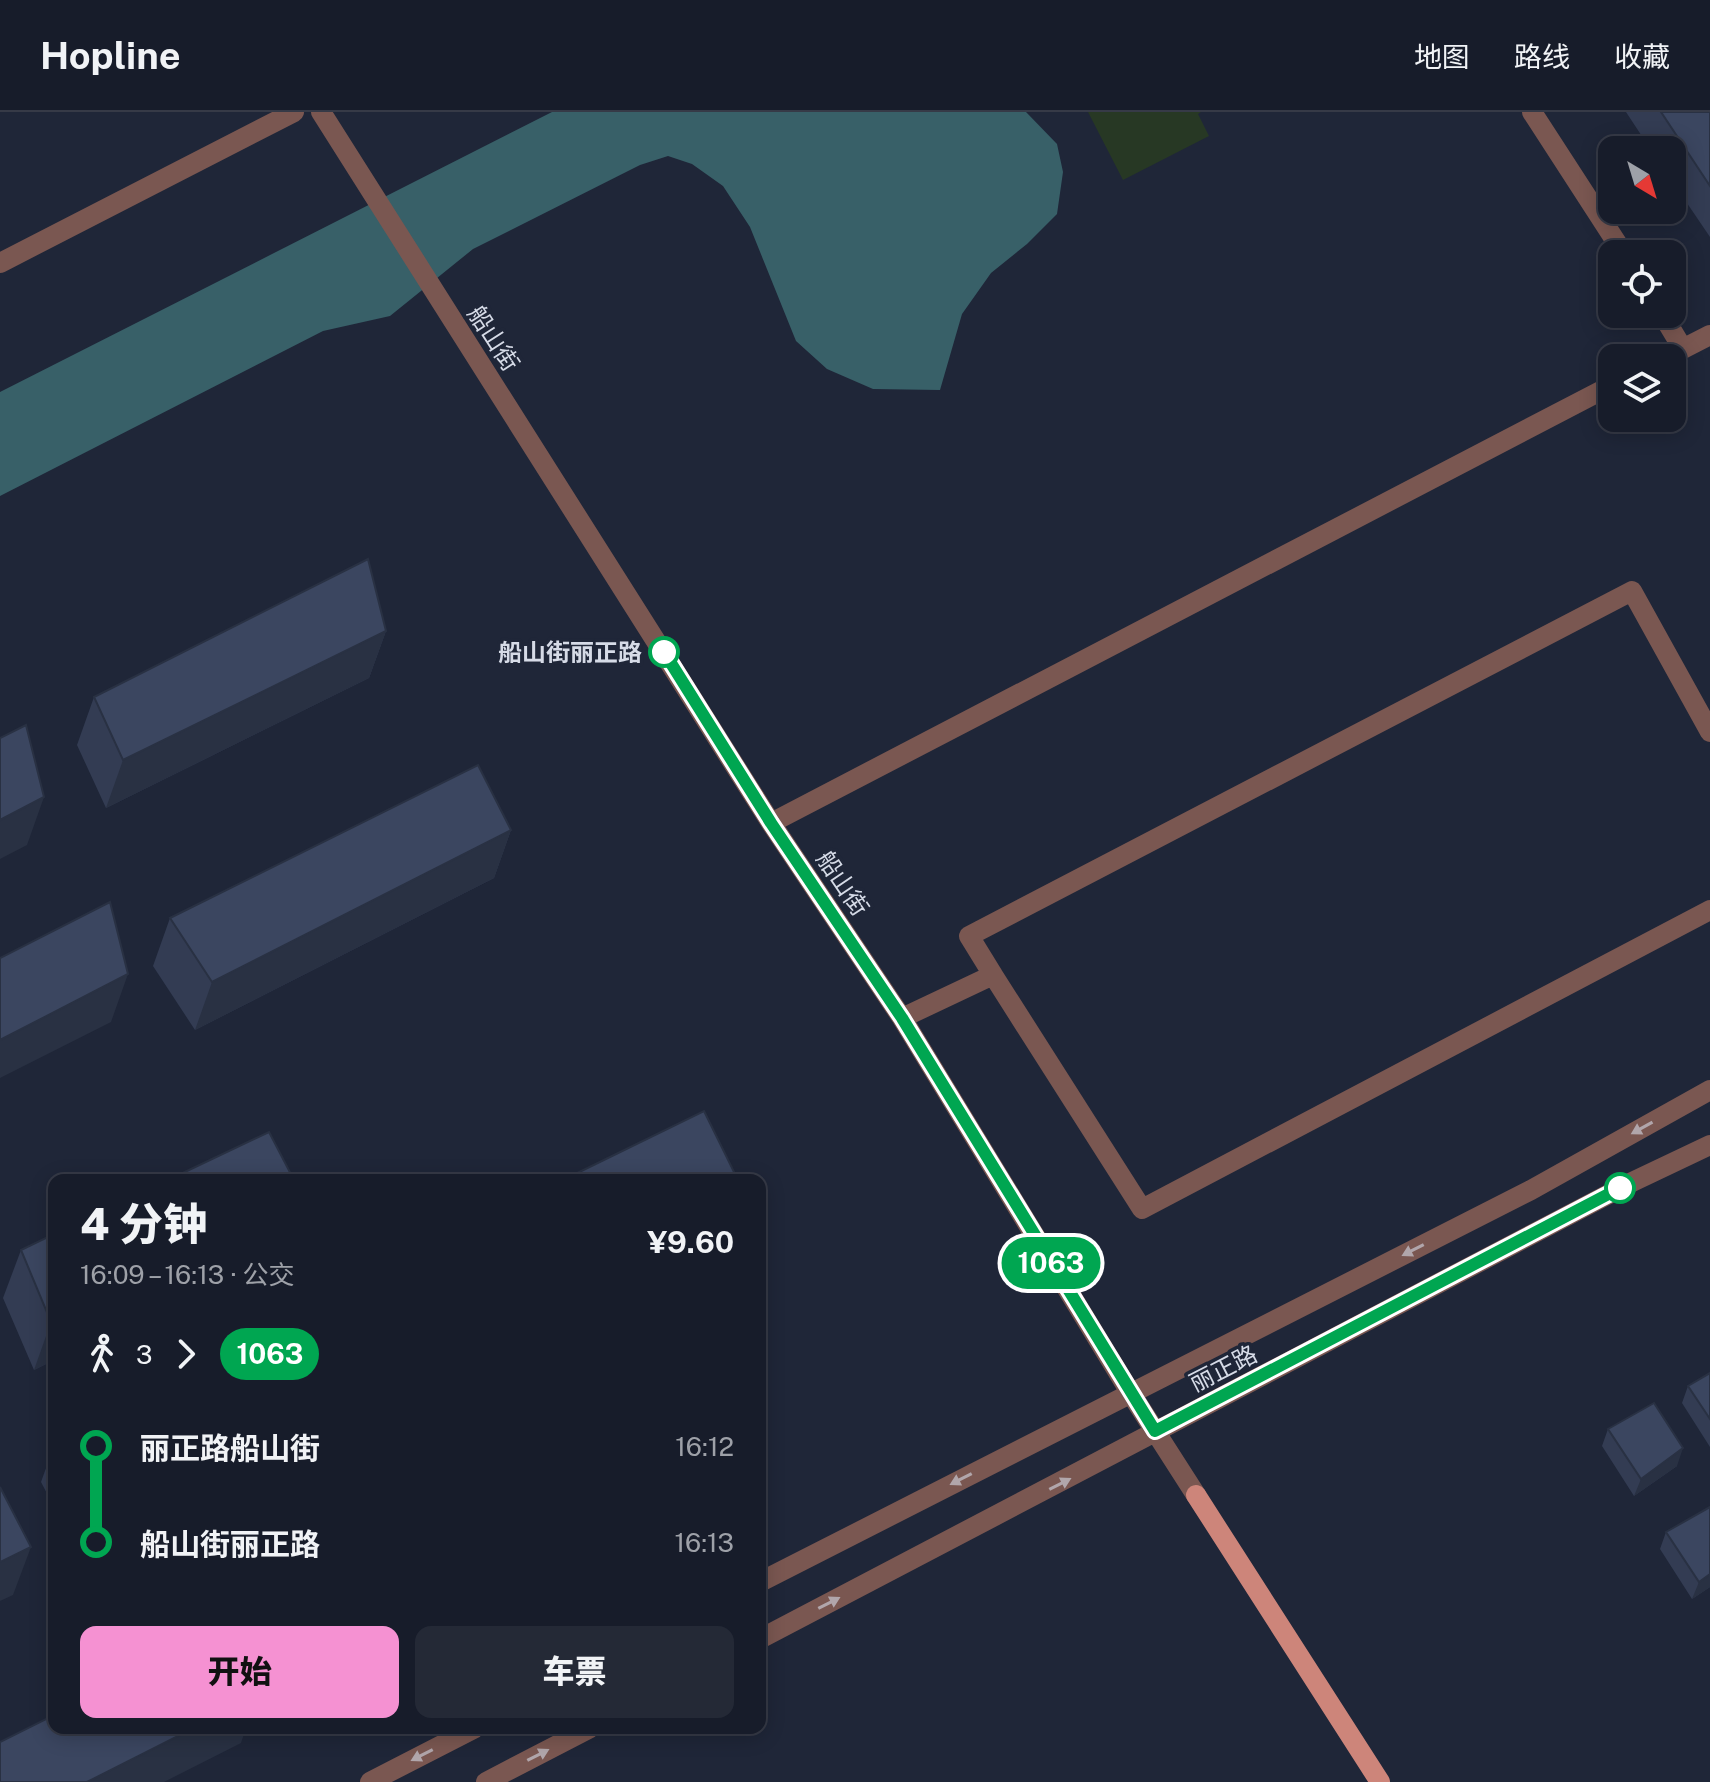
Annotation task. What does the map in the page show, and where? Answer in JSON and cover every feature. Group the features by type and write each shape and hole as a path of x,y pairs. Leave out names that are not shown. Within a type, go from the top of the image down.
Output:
{"main road":[{"path":"1196,1495 1380,1782"}],"street":[{"path":"0,263 294,112"},
{"name":"船山街","path":"321,112 771,823 902,1018 1196,1495"},
{"path":"1532,112 1615,240"},
{"path":"1686,347 1710,335"},
{"path":"771,823 1598,392"},
{"path":"1710,732 1632,591 969,936 1142,1209 1710,910"},
{"path":"902,1018 993,975"},
{"path":"766,1579 1531,1190 1710,1090"},
{"name":"丽正路","path":"766,1636 1630,1183 1710,1145"},
{"path":"370,1782 463,1734"},
{"path":"486,1782 578,1734"}],"shaded area":[{"path":"552,112 1026,112 1057,144 1063,172 1057,214 991,273 962,314 940,390 873,389 827,369 796,341 750,227 723,186 692,164 668,156 640,165 473,249 390,316 323,331 0,496 0,392"},
{"path":"1088,112 1201,112 1198,114 1209,136 1123,180"}],"building":[{"path":"1661,112 1710,112 1710,186 1686,150 1686,136 1677,136"},
{"path":"368,559 386,631 123,760 94,697"},
{"path":"26,725 44,797 0,820 0,738"},
{"path":"478,765 511,830 212,982 170,918"},
{"path":"110,902 128,974 0,1040 0,958"},
{"path":"704,1111 735,1174 575,1174"},
{"path":"269,1132 291,1174 181,1174"},
{"path":"48,1237 48,1315 21,1250"},
{"path":"1710,1373 1710,1419 1688,1386"},
{"path":"1654,1403 1683,1448 1641,1479 1608,1429"},
{"path":"0,1487 31,1547 0,1562"},
{"path":"1710,1507 1710,1574 1699,1582 1666,1532"},
{"path":"48,1718 48,1734 182,1734 87,1782 0,1782 0,1742"}],"bus line":[{"name":"1063","path":"664,652 771,823 902,1018 1155,1431 1620,1188"}],"place":[{"name":"船山街丽正路","path":"664,652"}]}
